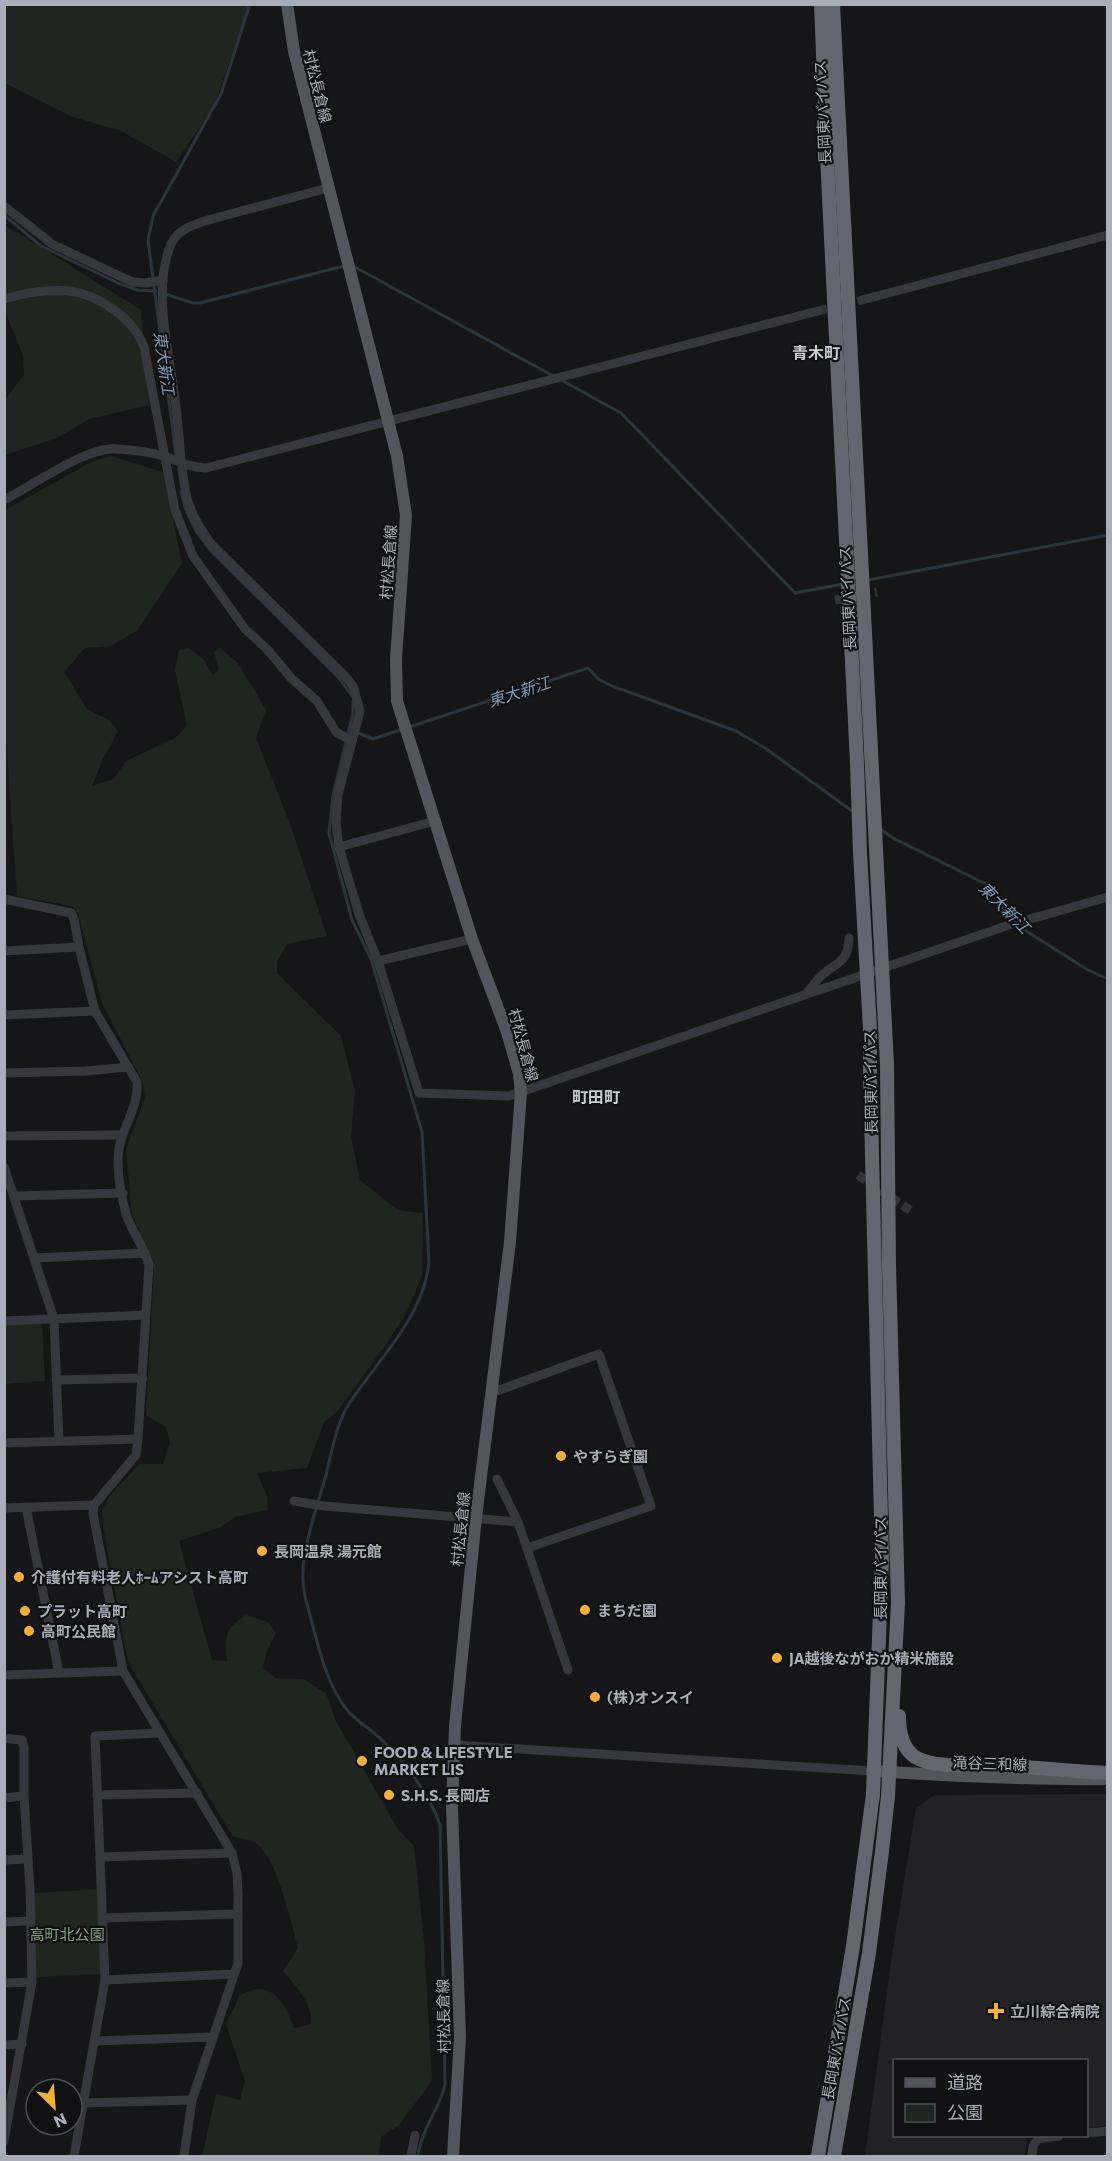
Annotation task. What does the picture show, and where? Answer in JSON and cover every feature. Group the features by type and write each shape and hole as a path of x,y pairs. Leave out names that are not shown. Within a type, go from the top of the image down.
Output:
{"highway":[{"name":"長岡東バイパス","path":"818,2157 858,1910 873,1794 872,1771 882,1559 867,974 821,4"},
{"name":"長岡東バイパス","path":"833,4 887,1065 889,1265 898,1603 888,1796 876,1908 834,2157"},
{"path":"898,1603 902,1676 899,1727 910,1753 921,1760 938,1763 1107,1773"}],"main road":[{"name":"村松長倉線","path":"287,4 294,51 397,456 406,514 396,659 397,701 472,939 507,1032 519,1074 521,1092 510,1242 458,1686 452,1807 460,2037 453,2157"},
{"name":"滝谷三和線","path":"872,1771 928,1776 1057,1780 1107,1779"}],"street":[{"path":"328,188 192,225 181,231 171,244 163,280 166,335 188,499 204,535 353,686 360,711 338,795 336,822 339,847 360,917 378,961 419,1093 509,1096 1009,925 1107,897"},
{"path":"4,206 52,244 113,273 134,282 146,283 163,280"},
{"path":"862,300 1107,235"},
{"path":"4,299 20,294 73,292 96,300 127,320 141,338 144,347 175,510 194,556 245,629 292,679 317,701 336,732 352,741"},
{"path":"4,500 77,460 105,449 165,457 183,465 206,468 818,311"},
{"path":"339,847 435,821"},
{"path":"4,899 71,913 95,1011 137,1082 138,1094 135,1107 122,1135 119,1151 126,1215 149,1265 138,1439 136,1455 94,1505 93,1513 123,1671 232,1853 237,1873 238,1963 192,2100 184,2157"},
{"path":"806,994 823,974 841,962 848,950 849,938"},
{"path":"378,961 472,939"},
{"path":"4,951 79,947"},
{"path":"4,1015 95,1011"},
{"path":"4,1073 86,1071 128,1067"},
{"path":"4,1136 122,1135"},
{"path":"4,1167 54,1319 59,1441"},
{"path":"14,1196 123,1192"},
{"path":"34,1258 145,1253"},
{"path":"4,1321 146,1316"},
{"path":"491,1393 599,1354 651,1506 527,1548"},
{"path":"56,1380 143,1378"},
{"path":"4,1443 138,1439"},
{"path":"497,1479 518,1522 568,1670"},
{"path":"294,1501 324,1506 518,1522"},
{"path":"4,1508 94,1505"},
{"path":"26,1507 59,1673"},
{"path":"4,1675 123,1671"},
{"path":"84,2093 105,1980 95,1736 160,1733"},
{"path":"4,1738 22,1740 24,1747 32,1982 22,2044 7,2106 4,2141"},
{"path":"455,1745 872,1771"},
{"path":"97,1795 197,1793"},
{"path":"4,1798 24,1796"},
{"path":"100,1857 232,1853"},
{"path":"4,1860 28,1859"},
{"path":"102,1918 238,1914"},
{"path":"4,1922 30,1921"},
{"path":"105,1980 234,1974"},
{"path":"4,1983 32,1982"},
{"path":"95,2041 213,2037"},
{"path":"4,2045 22,2044"},
{"path":"84,2103 192,2100"},
{"path":"1088,2133 1107,2131"},
{"path":"411,2157 415,2135"},
{"path":"74,2157 77,2137"},
{"path":"1032,2157 1033,2146 1038,2139 1052,2137"}],"shaded area":[{"name":"立川綜合病院","path":"1107,1794 1107,2126 1088,2128 1088,2059 893,2059 893,2137 1027,2137 1025,2156 865,2156 891,1962 916,1808 934,1795"}],"green space":[{"path":"4,5 249,5 214,106 176,162 121,131 70,116 5,83"},
{"path":"5,225 141,310 149,405 89,419 57,438 5,455 4,401 24,375 23,355 5,312"},
{"path":"111,456 163,472 182,563 138,630 111,646 85,648 64,672 87,709 109,720 118,731 92,786 114,779 126,761 175,738 187,726 175,670 179,650 189,648 204,660 213,675 219,670 214,652 220,648 238,663 266,710 256,738 289,821 327,936 287,944 277,962 277,973 341,1036 355,1091 351,1136 360,1180 398,1210 423,1213 422,1276 407,1312 337,1412 324,1422 307,1468 257,1473 267,1496 268,1510 235,1517 221,1527 179,1541 212,1660 227,1661 226,1639 230,1629 246,1615 268,1622 276,1633 267,1651 263,1668 275,1678 303,1679 326,1693 336,1721 397,1828 414,1846 424,1941 432,2081 399,2125 381,2137 379,2156 202,2156 216,2094 240,2100 245,2081 226,2024 240,1995 259,1989 272,1993 282,2003 294,2028 311,2024 311,2017 303,1996 283,1971 298,1948 282,1891 270,1862 256,1843 233,1837 128,1662 102,1510 110,1495 140,1464 163,1464 170,1443 166,1427 146,1415 154,1268 132,1214 126,1150 145,1097 142,1081 102,1003 78,913 72,906 17,896 5,738 5,510 91,462"},
{"path":"42,1322 45,1381 5,1384 5,1323"},
{"name":"高町北公園","path":"97,1889 101,1974 36,1977 34,1893"}],"waterway":[{"path":"176,455 148,240 153,216 221,94 250,4"},
{"path":"4,215 41,246 118,283 137,290 156,291"},
{"path":"165,294 200,303 344,266"},
{"path":"353,266 555,377"},
{"path":"561,380 621,413 795,593 843,584"},
{"name":"東大新江","path":"181,491 185,508 196,531 211,551 339,678 351,695"},
{"path":"868,580 1108,535"},
{"name":"東大新江","path":"409,727 588,668 598,679 612,686 736,731 765,748 855,813"},
{"path":"353,701 353,713 333,795 329,833 352,920 371,959 422,1132 429,1262 419,1301 409,1319 350,1402 341,1419 308,1538 303,1564 303,1582 322,1659 339,1699 347,1710 381,1739 408,1768 430,1801 440,1825 445,2085 423,2137 418,2156"},
{"name":"東大新江","path":"356,732 373,739 403,729"},
{"name":"東大新江","path":"880,829 895,839 986,884 1007,913 1026,931 1088,970 1108,979"}],"tunnel":[{"path":"818,311 862,300"},
{"path":"835,600 877,592"},
{"path":"858,1175 913,1212"}],"place":[{"name":"やすらぎ園","path":"561,1456"},
{"name":"長岡温泉 湯元館","path":"262,1551"},
{"name":"介護付有料老人ﾎｰﾑアシスト高町","path":"19,1577"},
{"name":"まちだ園","path":"585,1610"},
{"name":"プラット高町","path":"25,1611"},
{"name":"高町公民館","path":"29,1631"},
{"name":"JA越後ながおか精米施設","path":"777,1658"},
{"name":"(株)オンスイ","path":"595,1697"},
{"name":"FOOD & LIFESTYLE MARKET LIS","path":"362,1761"},
{"name":"S.H.S. 長岡店","path":"389,1795"},
{"name":"立川綜合病院","path":"996,2011"}],"district":[{"name":"青木町","path":"816,352"},
{"name":"町田町","path":"596,1096"}]}
